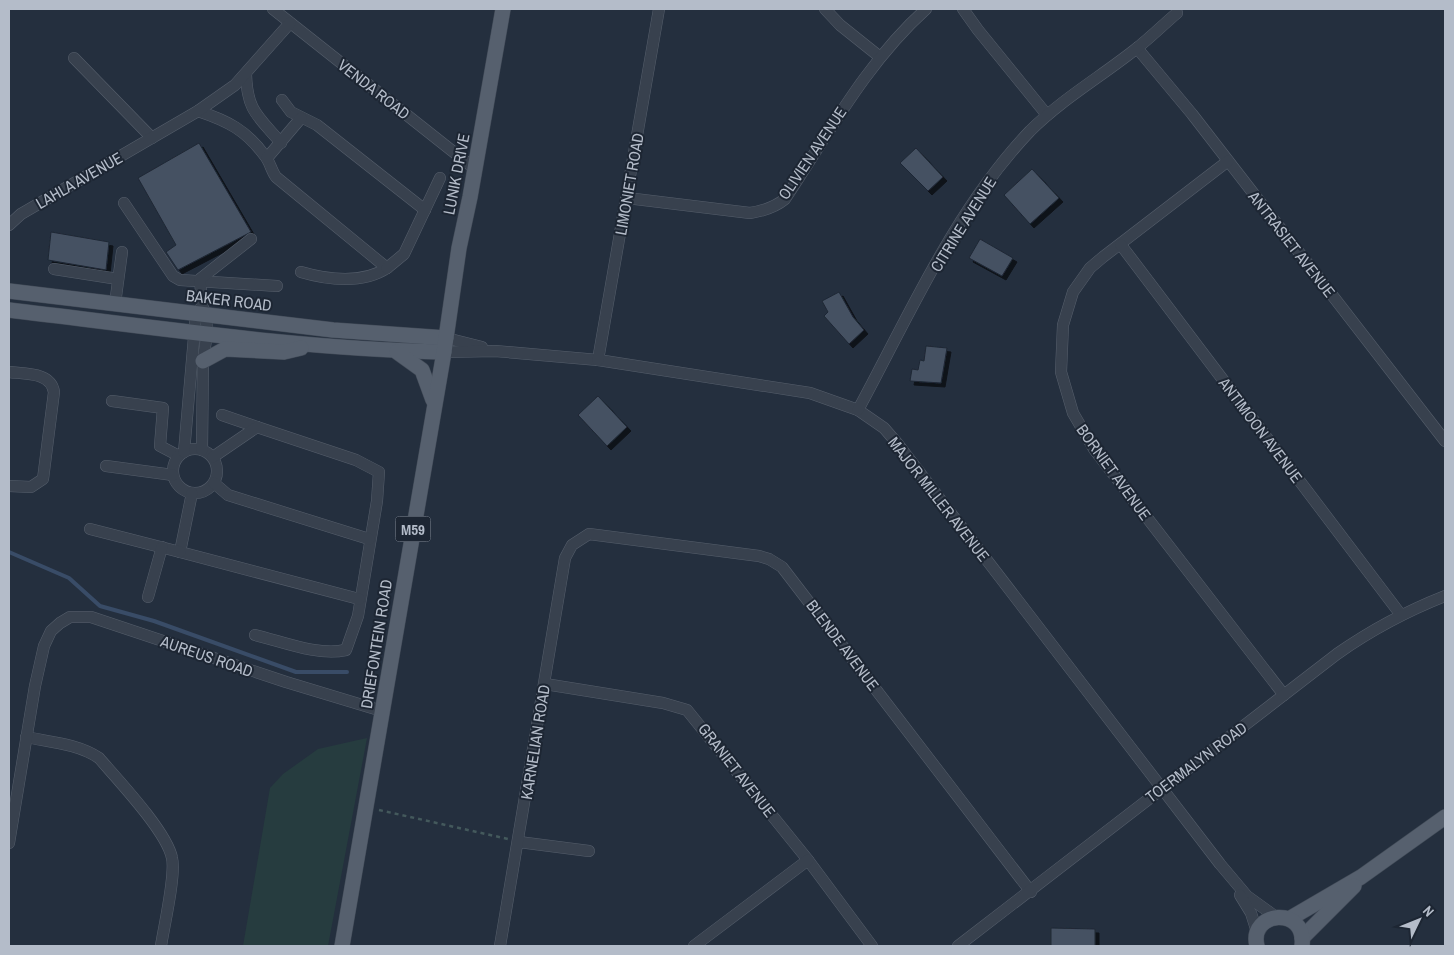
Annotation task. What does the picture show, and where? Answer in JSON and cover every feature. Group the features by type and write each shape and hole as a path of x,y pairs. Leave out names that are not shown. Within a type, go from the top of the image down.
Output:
{"main road":[{"name":"LUNIK DRIVE","path":"445,346 459,248 503,9"},
{"name":"BAKER ROAD","path":"9,291 115,304 201,311 445,346"},
{"path":"9,310 312,345 398,352 445,346"},
{"path":"203,362 225,349 284,352 312,345"},
{"name":"DRIEFONTEIN ROAD","path":"342,946 434,401 445,346"},
{"path":"398,352 422,370 434,401"},
{"path":"1256,942 1268,920 1283,918 1361,877 1445,817"},
{"path":"1302,944 1361,877"},
{"path":"1283,918 1298,927 1302,944"}],"street":[{"name":"VENDA ROAD","path":"273,9 475,169"},
{"name":"LIMONIET ROAD","path":"598,360 659,9"},
{"path":"825,9 840,25 880,57"},
{"name":"OLIVIEN AVENUE","path":"627,198 750,213 765,210 779,204 802,173 839,113 880,57 926,9"},
{"path":"963,9 1047,115"},
{"name":"CITRINE AVENUE","path":"858,410 971,204 1006,158 1047,115 1137,48 1178,13"},
{"name":"LAHLA AVENUE","path":"9,225 21,214 198,111 246,74 290,22"},
{"name":"ANTRASIET AVENUE","path":"1137,48 1192,114 1445,441"},
{"path":"74,58 152,138"},
{"path":"246,74 252,111 281,143"},
{"path":"282,100 292,112 318,125 425,210"},
{"path":"198,111 234,124 267,158 269,167 276,176 387,268"},
{"path":"267,158 301,118"},
{"name":"BORNIET AVENUE","path":"1228,161 1090,268 1079,281 1066,308 1061,359 1062,382 1077,421 1094,449 1284,695"},
{"path":"301,272 318,277 366,278 374,276 387,268 404,254 440,178"},
{"path":"124,203 173,276 180,280 277,286"},
{"path":"200,280 251,239"},
{"name":"ANTIMOON AVENUE","path":"1121,245 1401,615"},
{"path":"115,304 122,252"},
{"path":"54,269 118,279"},
{"path":"200,280 203,362 202,450"},
{"path":"112,401 163,408 160,446 181,454 196,449 202,450 213,457 218,470 214,483 204,492 192,493 180,487 173,475 175,462 181,454 201,333"},
{"name":"MAJOR MILLER AVENUE","path":"445,346 598,360 810,393 858,410 884,428 897,443 1220,864 1248,896 1283,918"},
{"path":"9,372 45,378 50,382 54,392 43,479 32,487 9,486"},
{"path":"222,415 356,460 379,472 377,501 359,599 358,616 346,650 332,653 255,635"},
{"path":"213,457 257,427"},
{"path":"106,466 173,475"},
{"path":"214,483 228,495 369,539"},
{"path":"180,552 192,493"},
{"path":"90,529 359,599"},
{"name":"BLENDE AVENUE","path":"577,540 589,534 597,533 759,556 769,559 782,567 1031,892"},
{"name":"KARNELIAN ROAD","path":"500,946 519,842 565,558 577,540"},
{"path":"148,597 162,547"},
{"name":"TOERMALYN ROAD","path":"958,946 1031,892 1161,788 1365,634 1401,615 1445,596"},
{"name":"AUREUS ROAD","path":"26,737 44,646 51,631 70,617 91,617 286,682 382,711"},
{"name":"GRANIET AVENUE","path":"545,684 663,703 687,710 695,717 808,860 872,946"},
{"path":"9,843 26,737 80,748 92,753 99,758 159,831 170,852 173,867 161,946"},
{"path":"519,842 589,851"},
{"path":"694,946 808,860"},
{"name":"MAJOR MILLER AVENUE","path":"1220,864 1251,913 1256,942"}],"path":[{"path":"365,806 519,842"}],"green space":[{"path":"367,738 328,946 243,946 270,788 283,774 318,749"}],"building":[{"path":"199,143 251,232 178,270 166,252 176,245 138,178"},
{"path":"916,148 943,177 928,191 900,163"},
{"path":"1032,169 1059,198 1030,224 1004,195"},
{"path":"51,232 109,242 106,270 48,260"},
{"path":"980,239 1013,258 1002,276 969,258"},
{"path":"839,292 853,317 864,330 849,344 824,316 828,312 822,301"},
{"path":"926,346 947,348 941,383 910,381 912,369 918,370 920,360 924,361"},
{"path":"598,396 627,427 607,446 578,415"},
{"path":"1051,928 1095,929 1095,946 1051,946"}],"waterway":[{"path":"9,552 69,578 100,606 154,621 296,672 347,672"}]}
